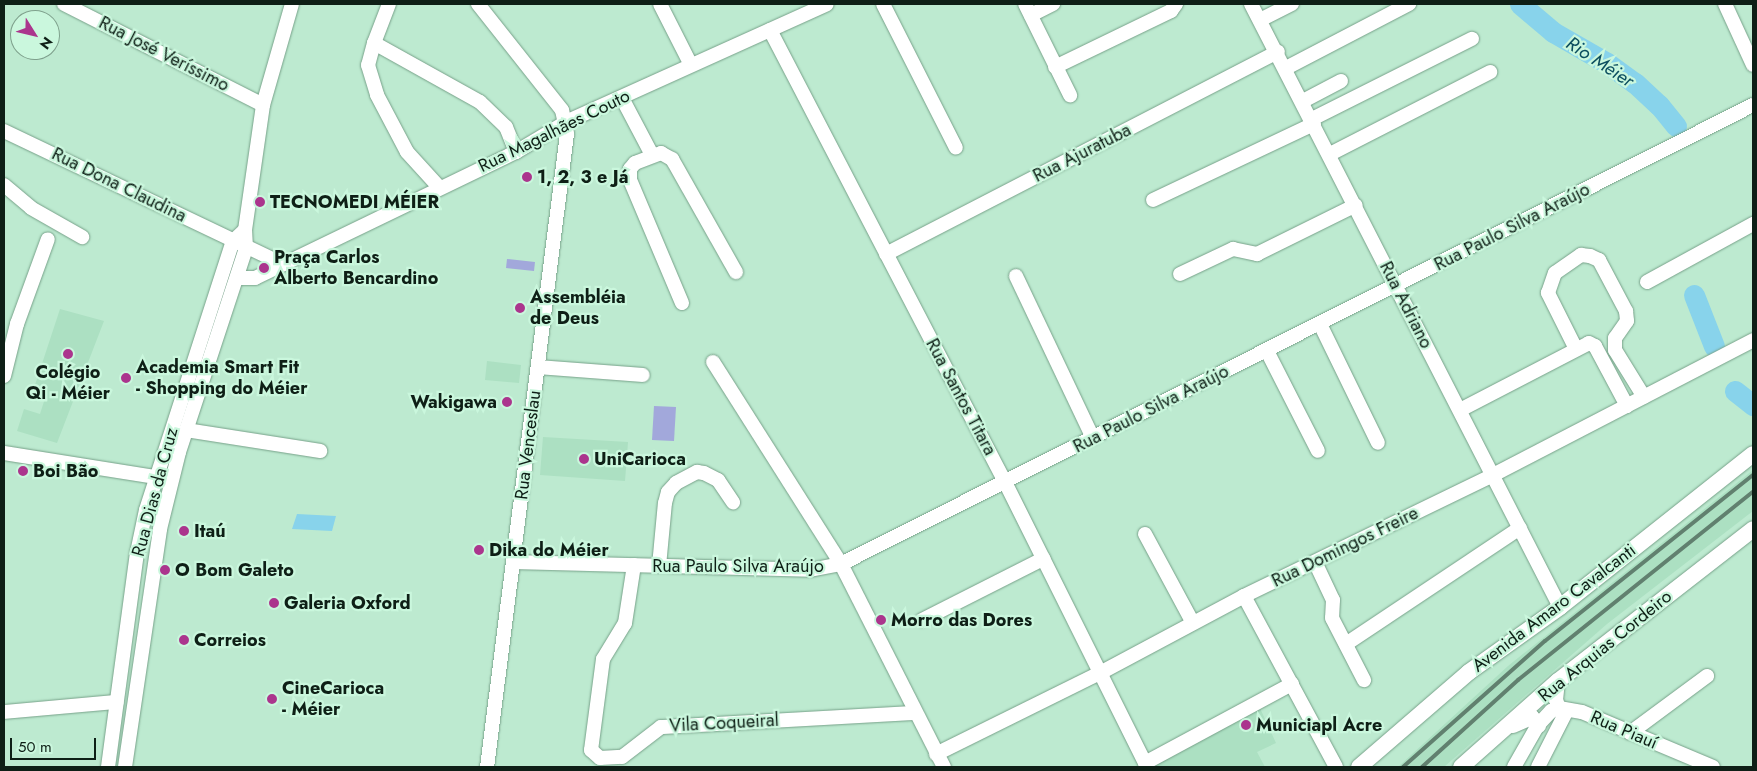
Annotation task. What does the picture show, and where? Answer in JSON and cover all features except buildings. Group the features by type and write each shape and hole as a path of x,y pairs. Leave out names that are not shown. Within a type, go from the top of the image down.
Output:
{"main road":[{"name":"Avenida Amaro Cavalcanti","path":"1359,767 1469,672 1560,607 1753,454"},
{"name":"Rua Arquias Cordeiro","path":"1461,767 1558,682 1753,529"},
{"path":"1495,737 1526,718 1531,717 1538,725"}],"street":[{"name":"Rua José Veríssimo","path":"64,4 263,105"},
{"name":"Rua Dias da Cruz","path":"125,767 156,549 186,430 238,278 246,248 245,230 263,105 292,4"},
{"path":"389,4 368,64 377,95 402,146 439,187"},
{"path":"478,4 554,100 566,122"},
{"path":"660,4 691,65"},
{"name":"Rua Magalhães Couto","path":"238,278 255,278 439,187 516,152 566,122 827,4"},
{"path":"883,4 956,148"},
{"path":"1053,4 1028,9 1070,95"},
{"path":"1055,67 1171,11 1176,4"},
{"name":"Rua Adriano","path":"1251,4 1278,52 1560,607"},
{"path":"1260,20 1292,4"},
{"path":"1286,68 1408,4"},
{"path":"1725,4 1753,65"},
{"name":"Rua Santos Titara","path":"770,30 1005,482 1146,765"},
{"path":"1153,200 1313,121 1472,39"},
{"path":"374,43 480,102 506,127 516,152"},
{"name":"Rua Ajuratuba","path":"886,254 1278,52"},
{"path":"1330,154 1490,72"},
{"path":"1303,101 1341,81"},
{"path":"622,98 652,155"},
{"name":"Rua Paulo Silva Araújo","path":"513,562 810,570 841,564 1753,105"},
{"name":"Rua Venceslau","path":"487,767 538,367 566,122"},
{"name":"Rua Dona Claudina","path":"4,131 233,241"},
{"path":"682,303 630,180 630,169 635,163 652,155 668,155 676,163 736,272"},
{"path":"4,185 31,208 82,237"},
{"path":"1180,274 1233,249 1257,254 1356,205"},
{"path":"1648,282 1753,224"},
{"name":"Rua Dias da Cruz","path":"108,767 137,553 156,477 233,241 245,230"},
{"path":"4,376 18,324 48,239"},
{"path":"233,241 283,264"},
{"path":"1576,349 1548,294 1554,273 1581,255 1590,256 1598,260 1626,312 1627,321 1615,338 1615,350 1644,397"},
{"path":"1016,276 1093,438"},
{"path":"1320,324 1378,443"},
{"name":"Rua Domingos Freire","path":"936,754 1100,673 1244,596 1493,475 1753,340"},
{"path":"1460,410 1589,343 1595,346 1627,406"},
{"path":"1267,350 1318,452"},
{"path":"713,362 841,564 944,767"},
{"path":"538,367 643,375"},
{"path":"186,430 320,451"},
{"path":"4,453 156,477"},
{"path":"659,566 665,503 668,492 676,483 696,472 704,473 718,480 733,502"},
{"path":"1346,644 1520,528"},
{"path":"1145,534 1193,623"},
{"path":"922,620 1043,559"},
{"path":"1314,562 1333,600 1332,618 1364,680"},
{"name":"Vila Coqueiral","path":"634,565 627,617 603,658 591,750 600,758 622,757 661,727 915,713"},
{"path":"1244,596 1336,767"},
{"path":"1630,733 1707,676"},
{"path":"1558,682 1556,700 1562,710"},
{"path":"1146,765 1292,684"},
{"path":"4,712 117,702"},
{"path":"1514,767 1538,725 1551,711 1562,710"},
{"path":"1538,767 1562,710"},
{"name":"Rua Piauí","path":"1562,710 1582,712 1713,767"}],"shaded area":[{"path":"507,259 535,262 534,271 506,268"},
{"name":"Colégio Qi - Méier","path":"60,309 104,321 57,443 17,431 24,409 40,414 47,392 34,388"},
{"path":"487,361 521,365 519,383 485,380"},
{"path":"654,406 676,407 674,441 652,440"},
{"name":"UniCarioca","path":"543,437 628,442 625,481 540,475"},
{"path":"1753,470 1753,511 1607,624 1444,767 1398,767 1508,666"},
{"path":"297,514 336,516 332,531 292,529"},
{"name":"Municiapl Acre","path":"1259,706 1276,743 1257,752 1265,767 1150,767"}],"waterway":[{"name":"Rio Méier","path":"1520,4 1553,32 1607,63 1635,83 1659,105 1676,126"},
{"name":"Rio Méier","path":"1694,295 1714,346"},
{"name":"Rio Méier","path":"1735,391 1753,405"}],"railway":[{"path":"1403,767 1545,641 1753,475"},
{"path":"1422,767 1518,680 1753,492"}],"place":[{"name":"1, 2, 3 e Já","path":"527,177"},
{"name":"TECNOMEDI MÉIER","path":"260,202"},
{"name":"Praça Carlos Alberto Bencardino","path":"264,268"},
{"name":"Assembléia de Deus","path":"520,308"},
{"name":"Colégio Qi - Méier","path":"68,354"},
{"name":"Academia Smart Fit - Shopping do Méier","path":"126,378"},
{"name":"Wakigawa","path":"507,402"},
{"name":"UniCarioca","path":"584,459"},
{"name":"Boi Bão","path":"23,471"},
{"name":"Itaú","path":"184,531"},
{"name":"Dika do Méier","path":"479,550"},
{"name":"O Bom Galeto","path":"165,570"},
{"name":"Galeria Oxford","path":"274,603"},
{"name":"Morro das Dores","path":"881,620"},
{"name":"Correios","path":"184,640"},
{"name":"CineCarioca - Méier","path":"272,699"},
{"name":"Municiapl Acre","path":"1246,725"}]}
